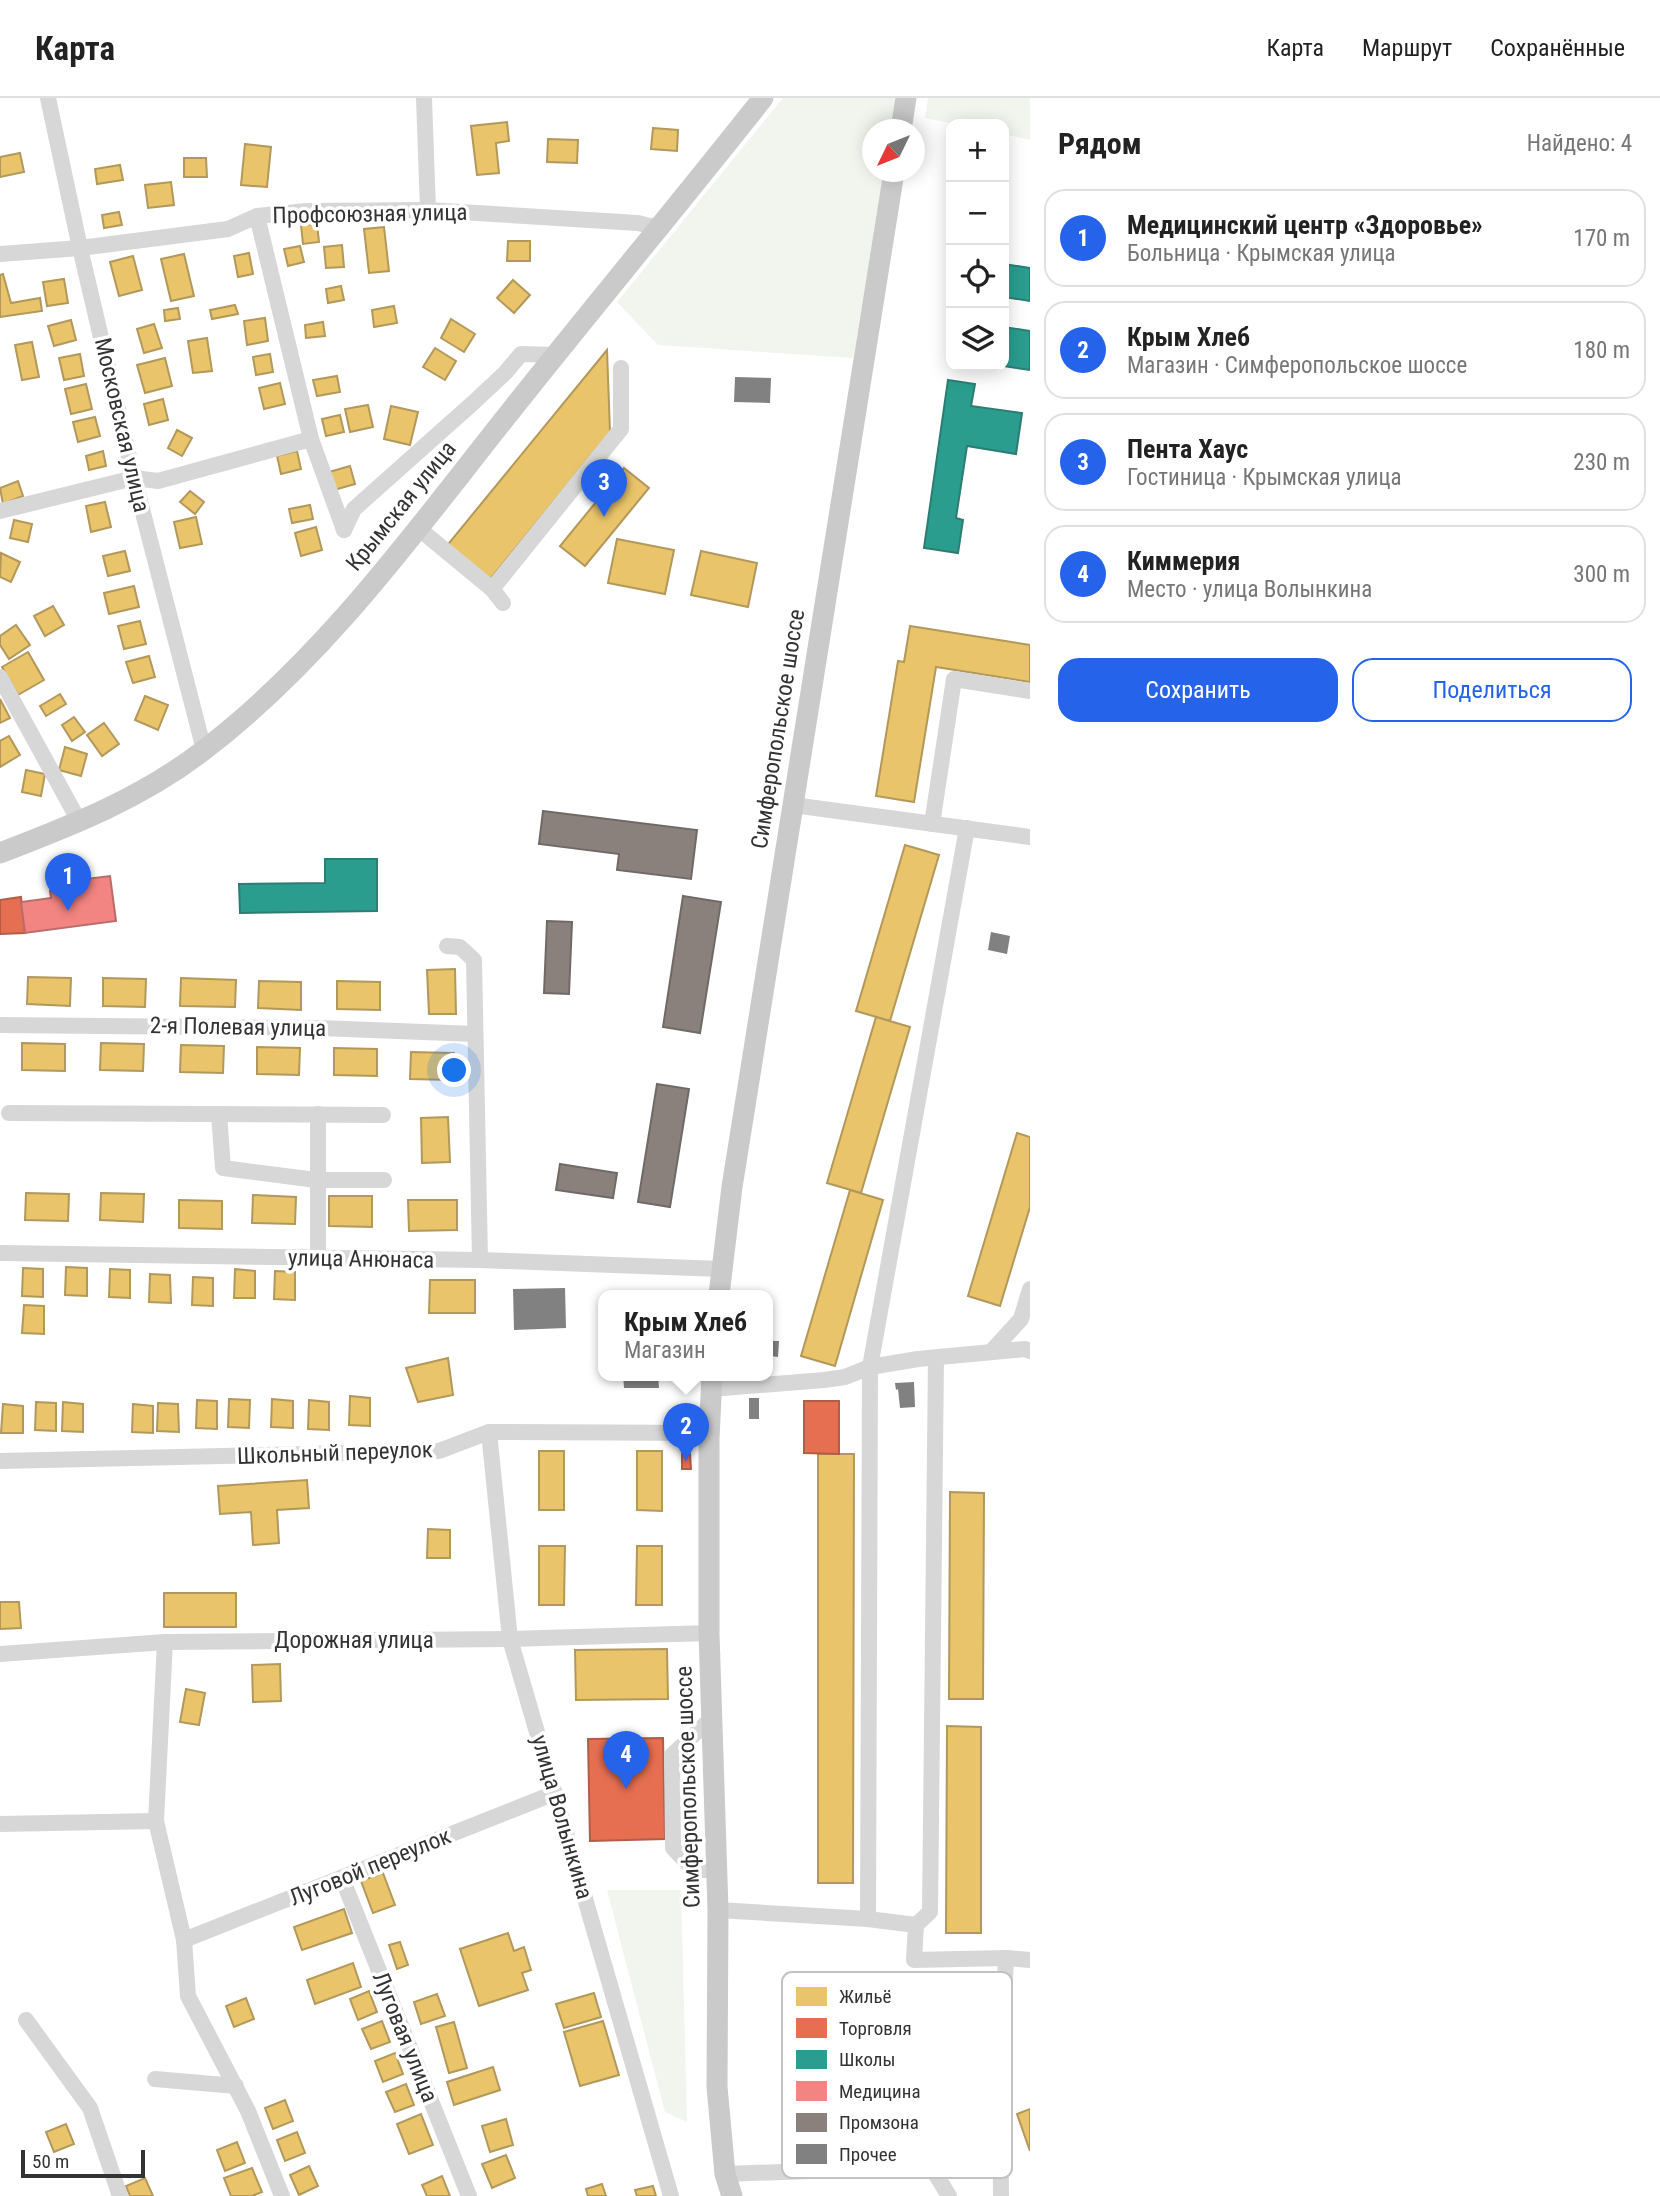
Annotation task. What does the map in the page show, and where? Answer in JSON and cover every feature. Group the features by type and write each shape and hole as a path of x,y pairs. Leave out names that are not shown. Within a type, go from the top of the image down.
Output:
{"main road":[{"name":"Крымская улица","path":"0,853 80,823 148,789 204,750 282,682 347,613 418,528 763,98"},
{"path":"903,119 906,98"},
{"name":"Симферопольское шоссе","path":"719,1290 732,1186 892,182"},
{"name":"Симферопольское шоссе","path":"711,1382 709,1633 718,1910 717,2087 725,2174 732,2196"}],"street":[{"name":"Московская улица","path":"48,98 134,478 204,750"},
{"path":"424,98 428,210"},
{"name":"Профсоюзная улица","path":"0,254 80,248 228,229 257,216 307,211 428,210 638,223 659,228"},
{"path":"257,216 311,439 344,530 354,509 506,373 521,354 555,355"},
{"path":"492,589 621,429 621,368"},
{"path":"0,511 134,478 158,481 311,439"},
{"path":"418,528 492,589 503,603"},
{"path":"0,677 80,823"},
{"path":"932,824 954,679 1030,691"},
{"path":"793,805 1030,837"},
{"path":"868,1919 870,1367 967,828"},
{"path":"447,946 460,947 474,960 480,1260"},
{"name":"2-я Полевая улица","path":"0,1025 318,1028 475,1034"},
{"path":"9,1113 383,1115"},
{"path":"219,1114 223,1168 318,1180 384,1180"},
{"path":"318,1114 318,1259"},
{"name":"улица Анюнаса","path":"0,1253 480,1260 721,1269"},
{"path":"991,1352 1021,1318 1030,1289"},
{"path":"773,1381 824,1380 845,1377 870,1367 936,1357 1030,1350"},
{"path":"936,1357 930,1912 916,1925 914,1960 1030,1960"},
{"path":"711,1382 768,1381"},
{"name":"Школьный переулок","path":"0,1461 439,1451 489,1432 709,1433"},
{"name":"улица Волынкина","path":"489,1432 509,1639 671,2196"},
{"name":"Дорожная улица","path":"0,1654 165,1642 509,1639 709,1633"},
{"path":"165,1642 156,1821 184,1940 188,1996 248,2111 282,2196"},
{"path":"712,1718 672,1755 673,1848 694,1870 717,1870"},
{"name":"Луговой переулок","path":"184,1940 555,1793"},
{"path":"0,1824 156,1821"},
{"name":"Луговая улица","path":"342,1878 469,2196"},
{"path":"718,1910 868,1919 916,1925"},
{"path":"1005,1972 1006,1958"},
{"path":"26,2020 90,2108 120,2196"},
{"path":"155,2079 236,2086"},
{"path":"725,2174 782,2172"},
{"path":"938,2178 949,2196"},
{"path":"1001,2178 1001,2196"}],"shaded area":[{"path":"783,98 897,98 894,119 862,119 862,182 883,182 853,358 658,345 617,302"},
{"path":"928,98 1030,98 1030,140 1009,135 1009,119 946,119 946,122 925,118"},
{"path":"607,1890 681,1890 687,2122 665,2112"}],"building: Жильё":[{"path":"507,122 509,141 496,143 499,173 477,175 471,126"},
{"path":"653,128 678,130 677,151 651,149"},
{"path":"548,139 578,140 577,163 547,162"},
{"path":"245,144 271,147 267,187 241,185"},
{"path":"20,153 24,172 0,177 0,157"},
{"path":"184,158 206,158 207,177 184,177"},
{"path":"120,165 123,180 97,184 95,169"},
{"path":"171,182 174,205 148,208 145,185"},
{"path":"119,212 122,225 104,228 102,215"},
{"path":"317,224 319,242 303,244 301,225"},
{"path":"384,227 389,271 369,273 364,229"},
{"path":"508,241 530,241 530,261 507,261"},
{"path":"342,245 344,267 326,268 324,247"},
{"path":"300,246 304,262 288,266 284,249"},
{"path":"249,253 253,274 238,277 234,256"},
{"path":"184,254 194,296 171,301 161,259"},
{"path":"133,256 142,290 119,296 110,262"},
{"path":"3,274 11,303 40,298 42,311 0,317 0,275"},
{"path":"64,279 68,303 47,306 43,282"},
{"path":"513,280 530,295 514,313 497,298"},
{"path":"341,286 344,300 328,303 326,289"},
{"path":"235,305 238,314 212,319 210,310"},
{"path":"394,306 397,323 374,327 372,310"},
{"path":"178,308 180,319 165,321 164,310"},
{"path":"265,318 268,341 247,345 244,321"},
{"path":"451,319 475,334 464,352 441,338"},
{"path":"71,320 76,340 54,346 48,326"},
{"path":"323,322 325,336 306,338 305,325"},
{"path":"154,324 162,348 144,353 137,329"},
{"path":"207,338 212,371 193,373 188,341"},
{"path":"32,342 39,377 22,380 15,345"},
{"path":"435,348 456,361 445,380 423,367"},
{"path":"607,350 610,432 488,582 445,548"},
{"path":"80,354 84,376 64,380 59,358"},
{"path":"270,354 273,372 256,375 253,357"},
{"path":"165,358 172,386 145,393 137,365"},
{"path":"337,376 340,392 317,396 313,380"},
{"path":"280,383 285,404 264,409 259,388"},
{"path":"86,384 92,409 71,414 65,389"},
{"path":"163,399 168,420 149,425 144,404"},
{"path":"368,405 373,427 350,432 345,409"},
{"path":"391,406 418,412 410,445 384,439"},
{"path":"340,415 344,432 326,436 322,419"},
{"path":"95,417 100,436 78,442 73,422"},
{"path":"177,430 192,438 182,456 168,448"},
{"path":"103,451 106,466 89,470 86,456"},
{"path":"297,451 301,469 281,474 277,456"},
{"path":"350,466 355,484 334,490 329,472"},
{"path":"624,468 649,488 585,566 560,546"},
{"path":"18,481 23,496 3,504 0,488"},
{"path":"190,491 204,502 195,514 180,502"},
{"path":"105,502 111,527 91,532 86,506"},
{"path":"310,505 313,519 292,523 289,509"},
{"path":"196,517 202,544 180,548 174,522"},
{"path":"14,520 32,524 28,542 10,538"},
{"path":"316,527 322,550 301,556 295,533"},
{"path":"617,539 674,550 665,594 608,583"},
{"path":"125,551 130,571 108,576 103,556"},
{"path":"701,551 757,563 748,607 691,595"},
{"path":"1,553 20,562 11,582 0,577"},
{"path":"134,586 139,607 109,614 104,593"},
{"path":"53,606 64,625 45,636 34,616"},
{"path":"140,621 146,644 124,649 118,626"},
{"path":"16,625 30,645 9,659 0,645 0,636"},
{"path":"910,626 1030,645 1030,682 936,667 914,802 876,796 898,661 904,662"},
{"path":"28,652 44,680 18,695 2,667"},
{"path":"149,656 155,677 133,683 126,662"},
{"path":"60,694 66,704 46,716 40,706"},
{"path":"145,696 168,705 158,730 135,720"},
{"path":"0,699 10,718 0,723"},
{"path":"74,717 85,732 72,741 62,725"},
{"path":"104,723 119,744 102,756 87,735"},
{"path":"9,736 20,755 0,767 0,741"},
{"path":"65,747 87,754 81,776 59,770"},
{"path":"26,770 45,774 41,796 22,792"},
{"path":"905,845 939,855 890,1021 856,1011"},
{"path":"455,969 456,1014 429,1014 427,970"},
{"path":"28,977 71,978 70,1006 27,1004"},
{"path":"103,978 146,979 145,1007 103,1006"},
{"path":"181,978 236,980 235,1007 180,1006"},
{"path":"259,981 301,982 301,1010 258,1008"},
{"path":"337,981 380,982 380,1010 337,1009"},
{"path":"876,1017 910,1027 861,1193 827,1183"},
{"path":"22,1043 65,1044 65,1071 22,1070"},
{"path":"101,1043 144,1044 143,1071 100,1070"},
{"path":"181,1045 224,1046 223,1073 180,1072"},
{"path":"257,1047 300,1048 299,1075 257,1074"},
{"path":"334,1048 377,1049 377,1076 334,1075"},
{"path":"411,1052 454,1053 453,1080 410,1079"},
{"path":"448,1117 450,1162 422,1163 421,1118"},
{"path":"1017,1133 1030,1137 1030,1207 1000,1306 968,1296"},
{"path":"850,1190 883,1200 835,1366 801,1356"},
{"path":"26,1193 69,1194 68,1221 25,1220"},
{"path":"101,1193 144,1194 143,1222 100,1220"},
{"path":"253,1195 296,1197 295,1224 252,1223"},
{"path":"329,1196 372,1196 372,1227 329,1226"},
{"path":"179,1200 222,1201 222,1229 179,1228"},
{"path":"408,1200 457,1200 457,1230 409,1231"},
{"path":"66,1267 87,1268 87,1296 65,1295"},
{"path":"23,1268 43,1269 43,1297 22,1296"},
{"path":"110,1269 130,1270 130,1298 109,1297"},
{"path":"235,1269 255,1271 255,1298 234,1298"},
{"path":"275,1271 295,1272 295,1300 274,1299"},
{"path":"150,1274 170,1275 171,1303 149,1302"},
{"path":"193,1277 213,1278 213,1306 192,1305"},
{"path":"430,1280 475,1280 475,1313 429,1313"},
{"path":"24,1305 44,1306 44,1334 22,1333"},
{"path":"448,1358 453,1395 418,1402 406,1368"},
{"path":"350,1396 370,1398 370,1426 349,1425"},
{"path":"229,1399 250,1400 249,1428 228,1427"},
{"path":"272,1399 293,1401 293,1428 271,1427"},
{"path":"197,1400 217,1401 217,1429 196,1428"},
{"path":"309,1400 329,1402 329,1430 308,1429"},
{"path":"36,1402 56,1403 56,1431 35,1430"},
{"path":"63,1402 83,1404 83,1432 62,1431"},
{"path":"158,1403 178,1404 179,1432 157,1431"},
{"path":"3,1404 23,1406 23,1433 1,1433"},
{"path":"133,1404 153,1406 153,1433 132,1432"},
{"path":"539,1451 564,1451 564,1510 539,1510"},
{"path":"637,1451 662,1451 662,1511 637,1510"},
{"path":"818,1454 854,1454 853,1883 818,1883"},
{"path":"307,1480 309,1508 277,1510 279,1543 253,1545 251,1512 220,1514 218,1486"},
{"path":"950,1492 984,1493 983,1699 949,1699"},
{"path":"428,1529 450,1530 450,1558 427,1558"},
{"path":"539,1546 565,1546 564,1605 539,1605"},
{"path":"637,1546 662,1546 662,1605 636,1605"},
{"path":"164,1593 236,1593 236,1627 164,1627"},
{"path":"0,1602 19,1602 21,1628 0,1629"},
{"path":"667,1649 668,1699 576,1700 575,1650"},
{"path":"280,1664 281,1701 253,1702 252,1665"},
{"path":"186,1689 205,1693 199,1725 180,1722"},
{"path":"947,1726 981,1727 981,1933 946,1933"},
{"path":"383,1873 395,1905 373,1913 361,1881"},
{"path":"344,1909 352,1933 302,1950 294,1927"},
{"path":"508,1933 514,1951 524,1947 531,1970 522,1973 528,1990 479,2006 460,1949"},
{"path":"400,1942 408,1965 397,1969 389,1945"},
{"path":"353,1963 361,1987 315,2004 307,1980"},
{"path":"369,1991 377,2012 358,2020 350,1999"},
{"path":"594,1993 601,2017 564,2028 556,2004"},
{"path":"437,1994 445,2016 421,2024 414,2002"},
{"path":"246,1998 254,2019 234,2027 226,2006"},
{"path":"382,2021 390,2042 371,2049 362,2029"},
{"path":"603,2021 619,2075 580,2086 564,2032"},
{"path":"454,2022 467,2068 449,2073 436,2027"},
{"path":"395,2053 403,2074 383,2082 375,2061"},
{"path":"493,2067 500,2090 454,2105 447,2082"},
{"path":"406,2084 414,2105 395,2112 386,2092"},
{"path":"285,2100 293,2121 273,2129 265,2108"},
{"path":"1030,2109 1030,2151 1017,2114"},
{"path":"421,2114 433,2145 409,2154 397,2124"},
{"path":"506,2119 513,2145 490,2152 482,2126"},
{"path":"66,2124 74,2144 54,2152 46,2132"},
{"path":"297,2132 305,2153 285,2161 277,2140"},
{"path":"237,2142 245,2163 225,2171 217,2150"},
{"path":"506,2155 515,2178 492,2188 482,2164"},
{"path":"309,2166 318,2186 299,2195 290,2175"},
{"path":"252,2168 262,2192 252,2196 231,2196 224,2178"},
{"path":"442,2176 450,2196 427,2196 422,2185"},
{"path":"145,2178 153,2196 130,2196 126,2186"},
{"path":"602,2184 606,2196 588,2196 586,2189"},
{"path":"653,2186 656,2196 637,2196 635,2190"}],"building: Торговля":[{"path":"21,897 25,933 0,934 0,900"},
{"path":"804,1401 839,1401 839,1454 804,1453"},
{"path":"682,1454 690,1454 691,1469 682,1469"},
{"path":"663,1738 665,1839 590,1841 588,1739"}],"building: Школы":[{"path":"1009,265 1030,268 1030,301 1009,298"},
{"path":"1009,328 1030,331 1030,370 1009,367"},
{"path":"948,380 975,384 971,406 1022,413 1016,454 967,446 956,518 963,520 958,553 924,548"},
{"path":"325,859 377,859 377,911 240,913 239,884 325,883"}],"building: Медицина":[{"path":"110,876 116,921 25,933 21,902 51,898 50,891 78,888 77,880"}],"building: Промзона":[{"path":"543,811 697,830 691,879 617,870 619,854 539,844"},
{"path":"683,896 721,902 700,1033 663,1027"},
{"path":"547,921 572,922 569,994 544,993"},
{"path":"657,1084 689,1089 670,1207 638,1202"},
{"path":"560,1164 617,1173 613,1198 556,1190"}],"building: Прочее":[{"path":"735,377 771,378 770,403 734,402"},
{"path":"991,932 1010,936 1007,954 988,950"},
{"path":"565,1288 566,1328 514,1330 513,1289"},
{"path":"773,1341 779,1341 778,1357 773,1356"},
{"path":"623,1381 658,1381 659,1388 624,1388"},
{"path":"914,1382 915,1407 900,1408 895,1383"},
{"path":"749,1398 759,1398 759,1419 749,1419"}],"place":[{"name":"Пента Хаус","path":"604,517"},
{"name":"Медицинский центр «Здоровье»","path":"68,911"},
{"name":"Крым Хлеб","path":"686,1461"},
{"name":"Киммерия","path":"626,1789"}]}
